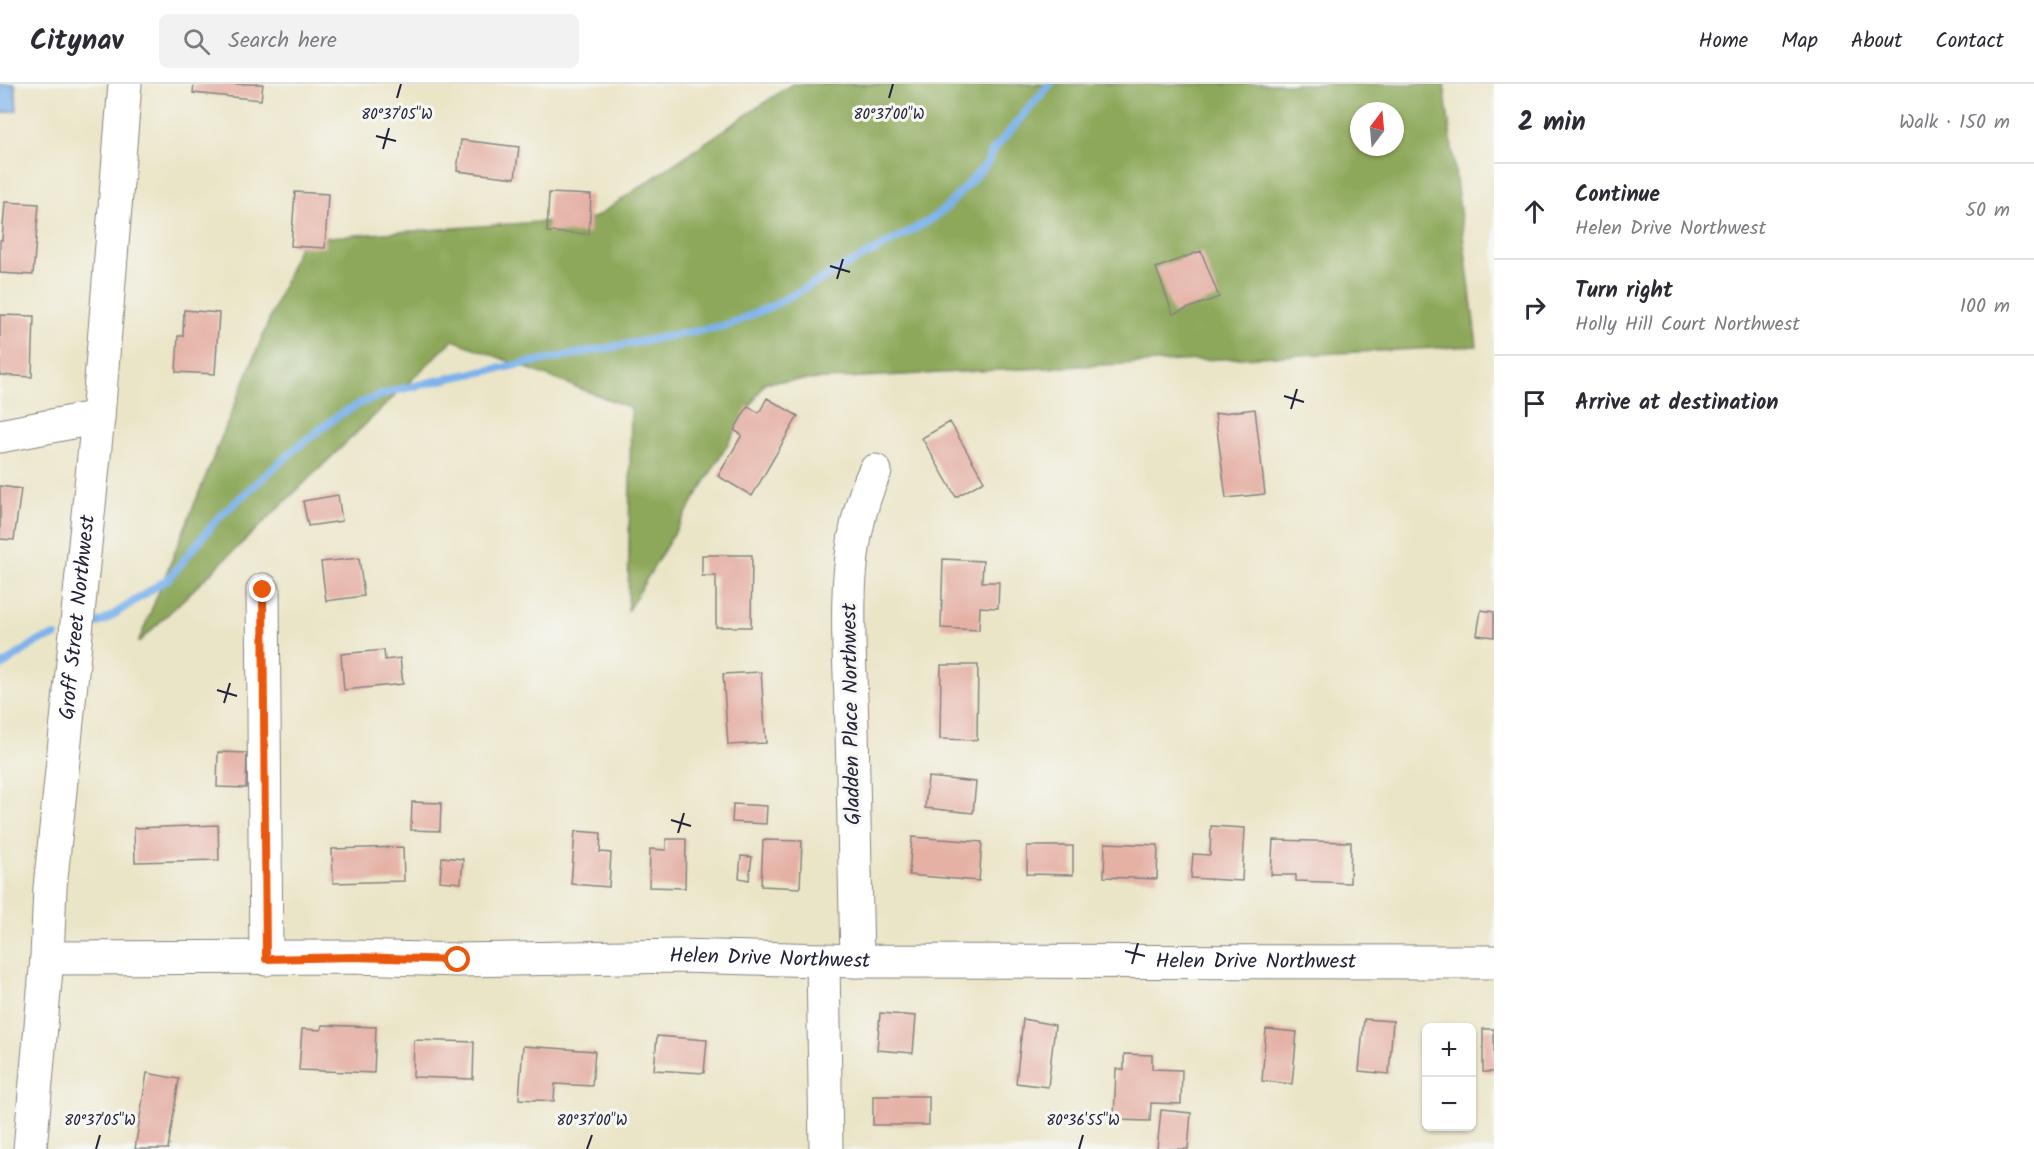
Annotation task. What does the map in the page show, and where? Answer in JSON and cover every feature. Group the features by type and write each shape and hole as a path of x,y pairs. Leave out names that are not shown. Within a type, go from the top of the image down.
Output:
{"street":[{"name":"Groff Street Northwest","path":"30,1149 47,958 50,888 98,417 125,84"},
{"path":"0,436 98,417"},
{"name":"Gladden Place Northwest","path":"857,961 850,573 856,523 864,495 875,471"},
{"path":"263,590 266,959"},
{"name":"Helen Drive Northwest","path":"47,958 352,957 458,960 680,956 857,961 1494,962"},
{"path":"823,960 826,1149"}],"green space":[{"path":"792,84 1444,84 1477,346 765,382 628,610 631,408 453,340 138,643 302,239 594,218"}],"water":[{"path":"0,84 15,84 17,110 0,113"}],"building":[{"path":"194,84 263,84 261,100 193,93"},
{"path":"461,140 519,147 515,178 457,171"},
{"path":"295,192 328,194 325,248 291,246"},
{"path":"549,193 591,195 589,234 547,232"},
{"path":"5,202 39,204 33,275 0,273 0,240 2,240"},
{"path":"1201,251 1219,297 1173,314 1156,268"},
{"path":"184,310 219,313 215,374 176,372 178,336 183,336"},
{"path":"0,315 34,316 32,377 0,375"},
{"path":"767,398 798,416 752,496 718,476 742,435 734,430 748,406 759,413"},
{"path":"1255,409 1265,494 1226,498 1215,414"},
{"path":"950,422 984,481 956,497 922,438"},
{"path":"0,486 21,489 14,540 0,539"},
{"path":"338,495 342,521 308,526 303,501"},
{"path":"702,555 752,555 751,627 716,627 716,576 702,576"},
{"path":"359,558 364,596 326,601 321,562"},
{"path":"943,559 983,561 982,582 999,582 998,608 980,607 979,630 941,628"},
{"path":"1481,610 1494,612 1494,637 1477,635"},
{"path":"384,650 385,660 400,658 403,684 344,690 341,654"},
{"path":"941,665 978,665 977,740 940,739"},
{"path":"761,672 766,743 728,745 723,674"},
{"path":"218,752 247,753 246,788 217,787"},
{"path":"928,777 976,782 973,813 925,808"},
{"path":"412,802 441,803 440,831 411,830"},
{"path":"733,804 767,806 766,824 732,822"},
{"path":"218,825 219,860 135,862 134,828"},
{"path":"1211,826 1245,828 1242,881 1191,878 1193,854 1210,855"},
{"path":"575,831 601,833 600,852 611,853 609,887 571,884"},
{"path":"912,837 982,842 979,881 909,875"},
{"path":"666,839 686,839 685,888 649,887 650,849 666,850"},
{"path":"763,840 802,841 800,888 761,886"},
{"path":"1273,840 1351,842 1350,883 1296,881 1296,875 1271,875"},
{"path":"1105,843 1158,845 1157,879 1104,877"},
{"path":"1027,846 1073,846 1073,875 1027,874"},
{"path":"403,847 404,881 333,883 332,849"},
{"path":"741,856 752,857 749,880 739,878"},
{"path":"442,857 463,859 461,883 440,881"},
{"path":"880,1013 916,1016 913,1053 877,1050"},
{"path":"1023,1019 1055,1025 1048,1087 1016,1083"},
{"path":"1364,1019 1393,1021 1389,1074 1359,1071"},
{"path":"322,1025 376,1027 374,1073 299,1070 302,1029 321,1030"},
{"path":"1266,1029 1297,1032 1292,1084 1262,1081"},
{"path":"1483,1029 1494,1029 1494,1072 1483,1072"},
{"path":"657,1036 707,1040 704,1073 654,1070"},
{"path":"414,1040 474,1042 473,1079 413,1077"},
{"path":"523,1046 595,1051 592,1086 555,1084 554,1101 519,1099"},
{"path":"1124,1054 1152,1055 1152,1069 1182,1070 1181,1104 1151,1103 1150,1121 1114,1120 1116,1069 1124,1070"},
{"path":"147,1073 179,1079 168,1149 135,1149"},
{"path":"873,1096 929,1096 929,1125 873,1125"},
{"path":"1161,1110 1191,1113 1188,1149 1157,1149"}],"waterway":[{"path":"97,623 104,621 169,578 219,517 296,448 339,415 361,403 393,391 454,377 728,325 774,305 929,221 947,207 988,162 991,153 1050,84"},
{"path":"0,667 38,641 55,636"}],"route":[{"path":"263,590 266,959 352,957 458,960"}]}
